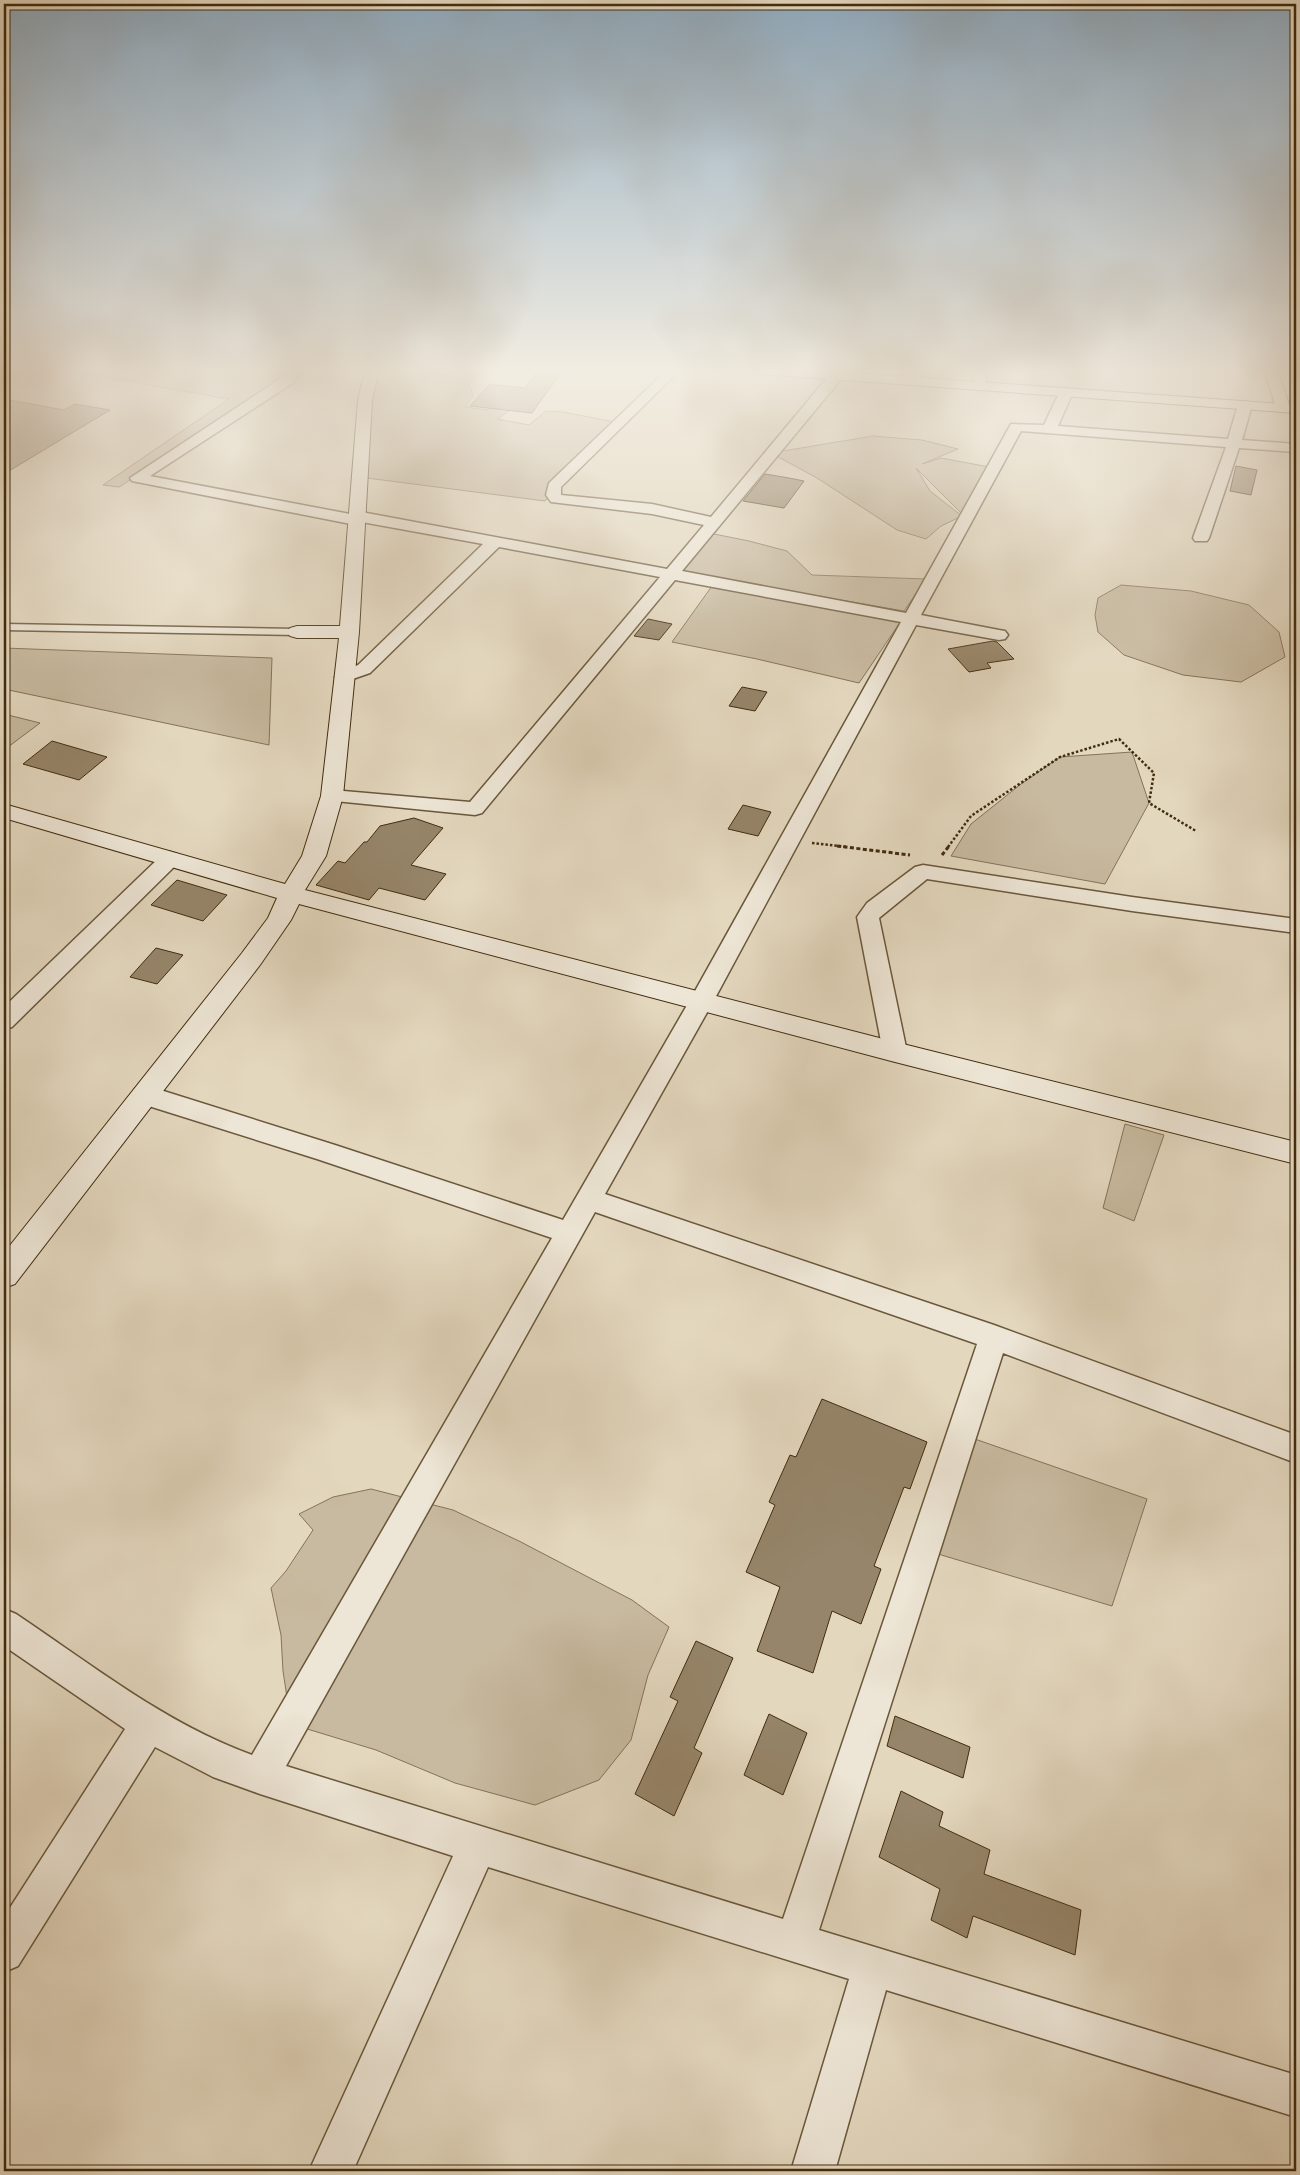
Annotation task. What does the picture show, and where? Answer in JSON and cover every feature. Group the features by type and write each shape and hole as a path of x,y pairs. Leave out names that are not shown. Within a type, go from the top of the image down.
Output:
{"street":[{"path":"147,472 137,478 356,518 496,541 912,618 999,636"},
{"path":"4,1276 251,959 279,920 291,894 314,856 332,796 349,632 360,472"},
{"path":"569,472 554,486 553,495 556,499 569,502 652,510 713,522"},
{"path":"332,796 475,809 756,472"},
{"path":"260,1776 702,1000 992,472"},
{"path":"1201,538 1224,472"},
{"path":"344,677 364,669 496,541"},
{"path":"297,632 349,632"},
{"path":"4,811 291,894 895,1052 1296,1153"},
{"path":"4,1021 170,859"},
{"path":"895,1052 868,917 875,908 923,872 1132,904 1296,926"},
{"path":"144,1095 326,1152 570,1233"},
{"path":"589,1199 994,1337 1296,1449"},
{"path":"795,1942 994,1337"},
{"path":"4,1626 149,1724 213,1759 260,1776 478,1845 1296,2096"},
{"path":"4,1952 149,1724"},
{"path":"331,2171 478,1845"},
{"path":"814,2171 873,1966"}],"lane":[{"path":"4,627 297,632"}],"path":[{"path":"939,859 971,816 1060,757 1119,739 1154,772 1149,803 1196,831"},
{"path":"790,840 911,855"}],"shaded area":[{"path":"123,472 143,472 119,487 103,485"},
{"path":"360,472 573,472 545,501 359,477"},
{"path":"805,472 918,472 930,491 962,516 941,526 926,539 897,530"},
{"path":"920,472 987,472 963,515"},
{"path":"704,532 787,551 812,575 926,579 904,611 679,572"},
{"path":"1121,585 1191,591 1249,605 1279,632 1285,657 1241,682 1183,675 1124,655 1098,632 1095,615 1098,598"},
{"path":"712,586 901,621 859,683 757,659 672,642"},
{"path":"4,648 272,658 269,745 4,689"},
{"path":"4,714 40,723 4,750"},
{"path":"1132,752 1149,803 1105,884 951,856 971,824 1021,784 1060,757"},
{"path":"1125,1124 1164,1135 1134,1221 1103,1208"},
{"path":"972,1438 1147,1499 1112,1606 938,1554"},
{"path":"371,1489 453,1510 519,1541 632,1600 669,1627 648,1675 631,1740 599,1780 535,1805 455,1783 376,1750 291,1724 283,1671 281,1635 271,1588 286,1571 313,1530 299,1514 333,1497"}],"building":[{"path":"1235,472 1257,472 1251,495 1230,491"},
{"path":"765,474 804,481 784,508 743,501"},
{"path":"648,619 672,624 659,640 634,636"},
{"path":"993,641 997,642 1014,659 987,663 991,668 969,672 948,649"},
{"path":"742,687 767,692 755,711 729,706"},
{"path":"52,741 107,757 79,780 23,764"},
{"path":"743,805 771,812 758,836 728,829"},
{"path":"414,818 443,828 411,865 446,874 425,900 379,888 369,900 316,885 338,861 345,863 364,842 367,842 380,826"},
{"path":"177,880 227,895 203,921 151,905"},
{"path":"156,948 183,955 157,984 130,977"},
{"path":"822,1399 927,1442 910,1489 904,1487 874,1566 881,1569 861,1624 832,1611 813,1673 757,1651 780,1587 746,1572 775,1505 769,1502 790,1455 796,1457"},
{"path":"696,1641 733,1658 694,1748 702,1753 674,1816 635,1794 678,1701 670,1697"},
{"path":"769,1714 807,1733 783,1795 744,1775"},
{"path":"895,1716 970,1747 963,1778 887,1746"},
{"path":"901,1791 943,1812 939,1826 990,1850 984,1874 1081,1910 1075,1955 973,1916 967,1938 931,1920 940,1889 879,1857"}]}
